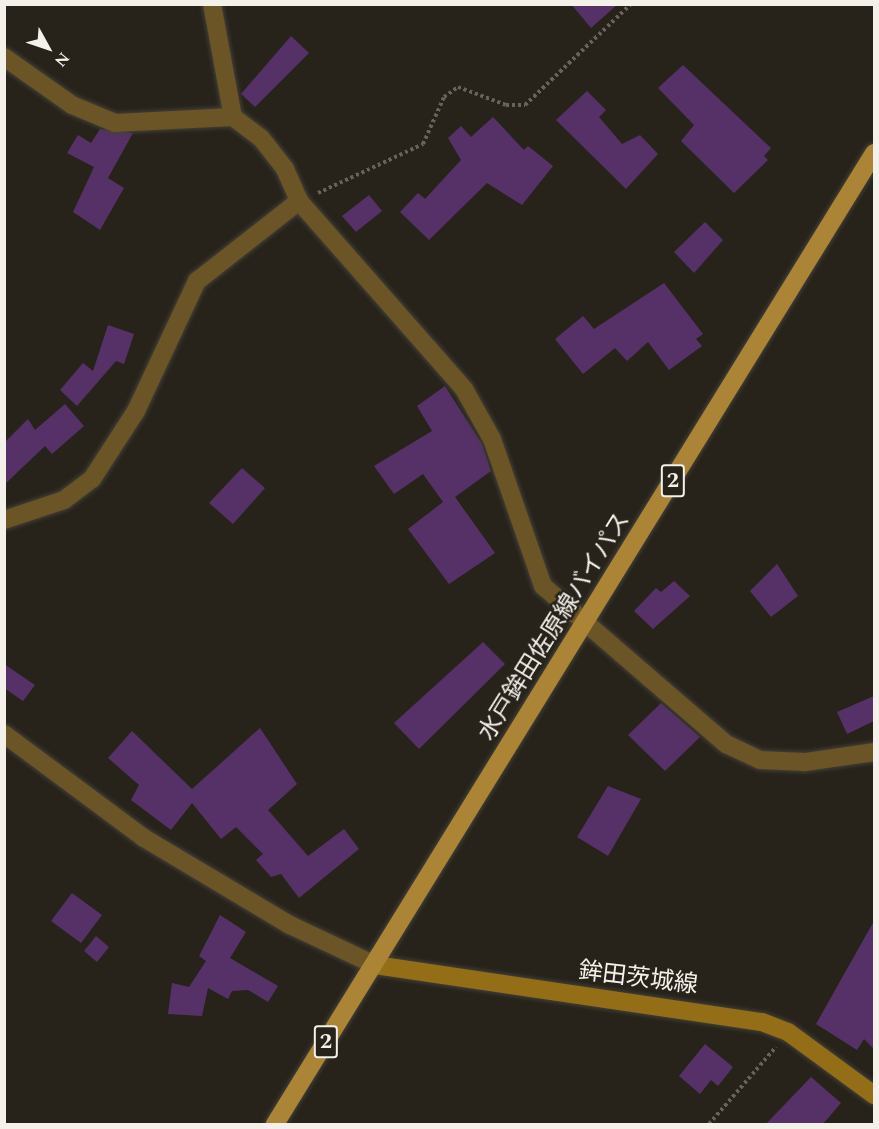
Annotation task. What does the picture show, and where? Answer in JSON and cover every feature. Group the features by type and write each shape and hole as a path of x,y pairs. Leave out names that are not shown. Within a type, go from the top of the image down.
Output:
{"main road":[{"name":"水戸鉾田佐原線バイパス","path":"275,1125 586,624 874,153"},
{"name":"鉾田茨城線","path":"375,965 418,975 720,1014 788,1032 874,1095"}],"street":[{"path":"212,4 233,117"},
{"path":"4,57 72,105 115,123 233,117 261,138 285,169 299,201 464,389 492,439 543,586 586,624 631,656 726,744 760,760 805,762 874,752"},
{"path":"4,520 64,500 92,479 136,411 197,281 299,201"},
{"path":"4,734 144,838 290,925 375,965"}],"path":[{"path":"299,201 423,144 444,97 458,87 506,105 525,105 631,4"},
{"path":"709,1125 788,1032"}],"building":[{"path":"571,4 618,4 591,28"},
{"path":"291,36 309,53 255,107 241,94"},
{"path":"683,65 771,148 764,156 768,160 734,193 681,141 694,125 658,88"},
{"path":"587,91 606,110 599,117 622,144 640,135 658,154 626,189 556,120"},
{"path":"493,117 524,150 528,146 553,166 522,205 487,183 429,240 400,212 418,193 425,199 461,160 448,138 461,126 471,137"},
{"path":"100,129 133,133 108,178 124,188 100,230 73,212 94,167 67,153 78,135 91,143"},
{"path":"369,195 382,211 356,232 342,216"},
{"path":"705,222 723,240 694,273 674,252"},
{"path":"664,283 703,334 696,339 702,346 669,370 648,342 627,361 615,348 583,374 555,339 583,316 594,329"},
{"path":"108,325 134,334 124,364 116,361 77,406 60,390 83,363 93,371"},
{"path":"445,386 482,444 491,471 455,497 495,553 449,584 408,529 443,502 423,474 394,494 374,466 432,431 417,406"},
{"path":"65,404 84,426 52,454 45,446 4,485 4,443 28,419 35,430"},
{"path":"242,468 265,488 233,524 209,503"},
{"path":"777,564 798,596 771,617 750,591"},
{"path":"674,581 690,596 653,629 634,611 656,588 661,592"},
{"path":"483,642 505,664 419,749 394,723"},
{"path":"4,664 35,685 23,701 4,688"},
{"path":"874,696 874,721 847,734 837,712"},
{"path":"661,703 700,737 665,771 628,735"},
{"path":"260,728 297,784 268,810 308,856 344,829 359,849 299,898 281,874 271,877 256,860 263,854 236,827 221,839 192,803 171,830 131,800 139,785 108,758 132,731 192,789"},
{"path":"608,786 641,799 608,856 577,837"},
{"path":"72,893 102,915 81,943 51,921"},
{"path":"220,915 246,932 230,958 278,986 268,1002 248,990 232,991 228,999 208,988 202,1016 168,1014 172,983 189,987 206,961 199,956"},
{"path":"874,921 874,1049 864,1039 857,1050 816,1024"},
{"path":"96,936 109,947 97,962 84,951"},
{"path":"705,1044 733,1067 718,1086 711,1080 700,1094 679,1076"},
{"path":"811,1077 841,1103 822,1125 765,1125"}]}
